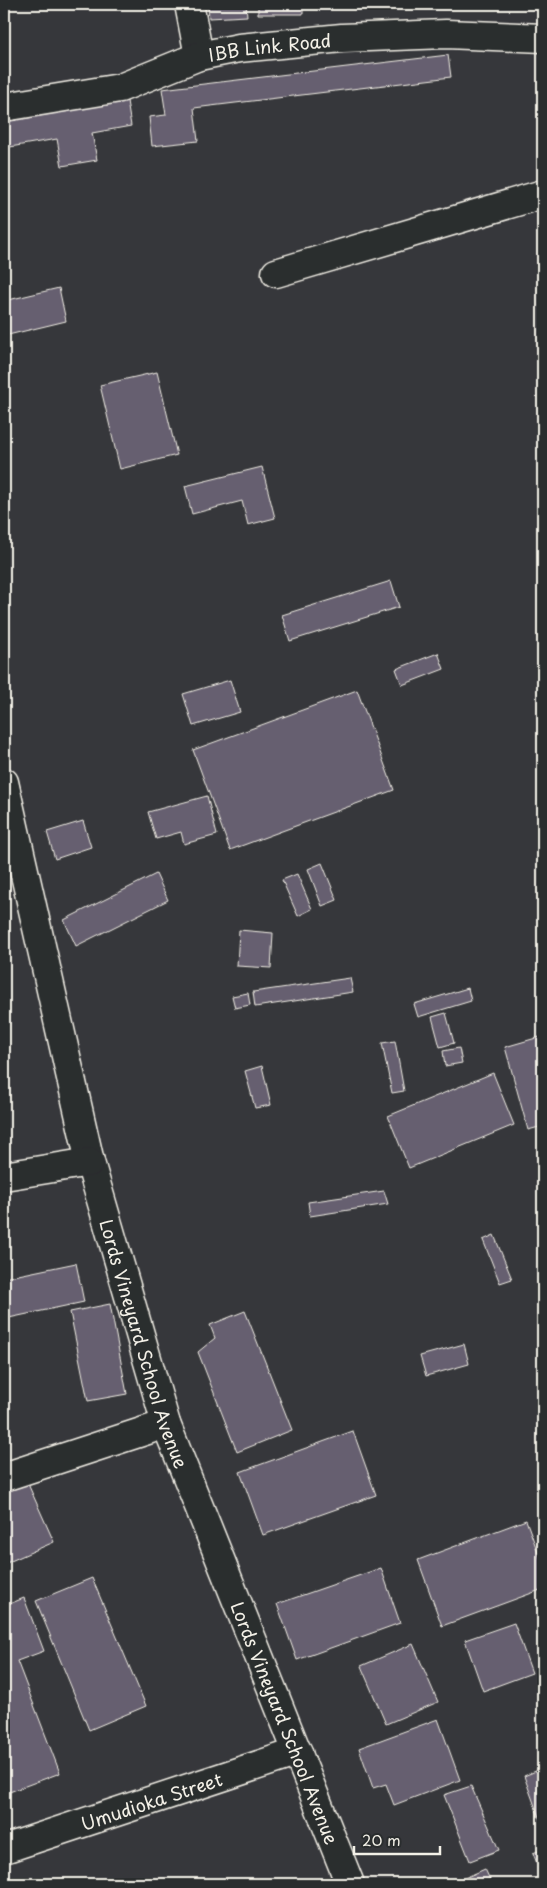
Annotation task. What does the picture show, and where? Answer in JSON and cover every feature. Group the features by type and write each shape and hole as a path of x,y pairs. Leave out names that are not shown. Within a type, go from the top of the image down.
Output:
{"street":[{"path":"189,4 199,56"},
{"name":"IBB Link Road","path":"4,107 120,88 199,56 239,48 342,38 446,34 543,38"},
{"path":"276,273 543,194"},
{"name":"Lords Vineyard School Avenue","path":"4,782 90,1162 166,1424 350,1884"},
{"path":"4,1176 90,1162"},
{"path":"4,1477 166,1424"},
{"name":"Umudioka Street","path":"4,1849 298,1752"}],"building":[{"path":"208,4 246,4 247,16 209,18"},
{"path":"258,4 303,4 303,14 258,14"},
{"path":"448,55 451,77 194,108 198,141 152,146 149,117 166,115 162,89"},
{"path":"127,101 131,126 92,133 97,160 62,166 57,139 4,148 4,122"},
{"path":"59,288 66,321 4,336 4,301"},
{"path":"157,372 177,455 120,469 100,385"},
{"path":"262,467 275,518 248,525 242,501 192,514 185,486"},
{"path":"391,581 399,607 290,641 282,615"},
{"path":"438,653 444,669 402,685 396,669"},
{"path":"230,680 240,712 193,726 183,694"},
{"path":"357,690 394,790 230,850 193,750"},
{"path":"207,796 217,835 184,844 181,832 156,839 148,812"},
{"path":"83,821 91,847 55,859 47,832"},
{"path":"322,863 337,900 322,906 308,869"},
{"path":"156,874 168,900 76,946 64,920"},
{"path":"297,874 312,909 298,916 282,880"},
{"path":"239,930 273,933 271,968 237,966"},
{"path":"350,978 353,992 255,1007 253,992"},
{"path":"468,988 471,1001 418,1017 414,1004"},
{"path":"248,993 250,1005 235,1008 232,996"},
{"path":"446,1013 454,1043 440,1047 432,1017"},
{"path":"543,1036 543,1126 528,1130 505,1047"},
{"path":"395,1041 404,1091 392,1093 382,1043"},
{"path":"459,1048 462,1063 445,1066 443,1051"},
{"path":"262,1066 271,1105 255,1108 245,1071"},
{"path":"493,1073 514,1125 409,1168 388,1116"},
{"path":"384,1191 388,1204 310,1216 308,1202"},
{"path":"494,1235 512,1279 500,1283 483,1240"},
{"path":"76,1263 84,1302 4,1319 4,1278"},
{"path":"110,1304 127,1394 88,1401 70,1312"},
{"path":"245,1311 292,1430 237,1452 198,1352 215,1338 210,1325"},
{"path":"464,1344 469,1364 426,1376 420,1356"},
{"path":"353,1431 376,1495 263,1535 240,1472"},
{"path":"24,1475 54,1542 4,1564 4,1484"},
{"path":"526,1520 543,1566 543,1589 442,1626 418,1560"},
{"path":"381,1568 400,1623 297,1660 277,1604"},
{"path":"92,1578 146,1706 89,1730 36,1601"},
{"path":"24,1598 44,1651 17,1661 60,1773 4,1794 4,1606"},
{"path":"514,1623 532,1673 483,1691 465,1640"},
{"path":"413,1644 438,1702 386,1724 361,1666"},
{"path":"438,1719 460,1780 394,1805 386,1784 373,1788 359,1748"},
{"path":"543,1768 543,1828 524,1776"},
{"path":"471,1786 499,1850 470,1861 444,1795"},
{"path":"543,1849 543,1879 533,1853"},
{"path":"485,1869 492,1884 451,1884"},
{"path":"118,1877 120,1884 89,1884"}]}
